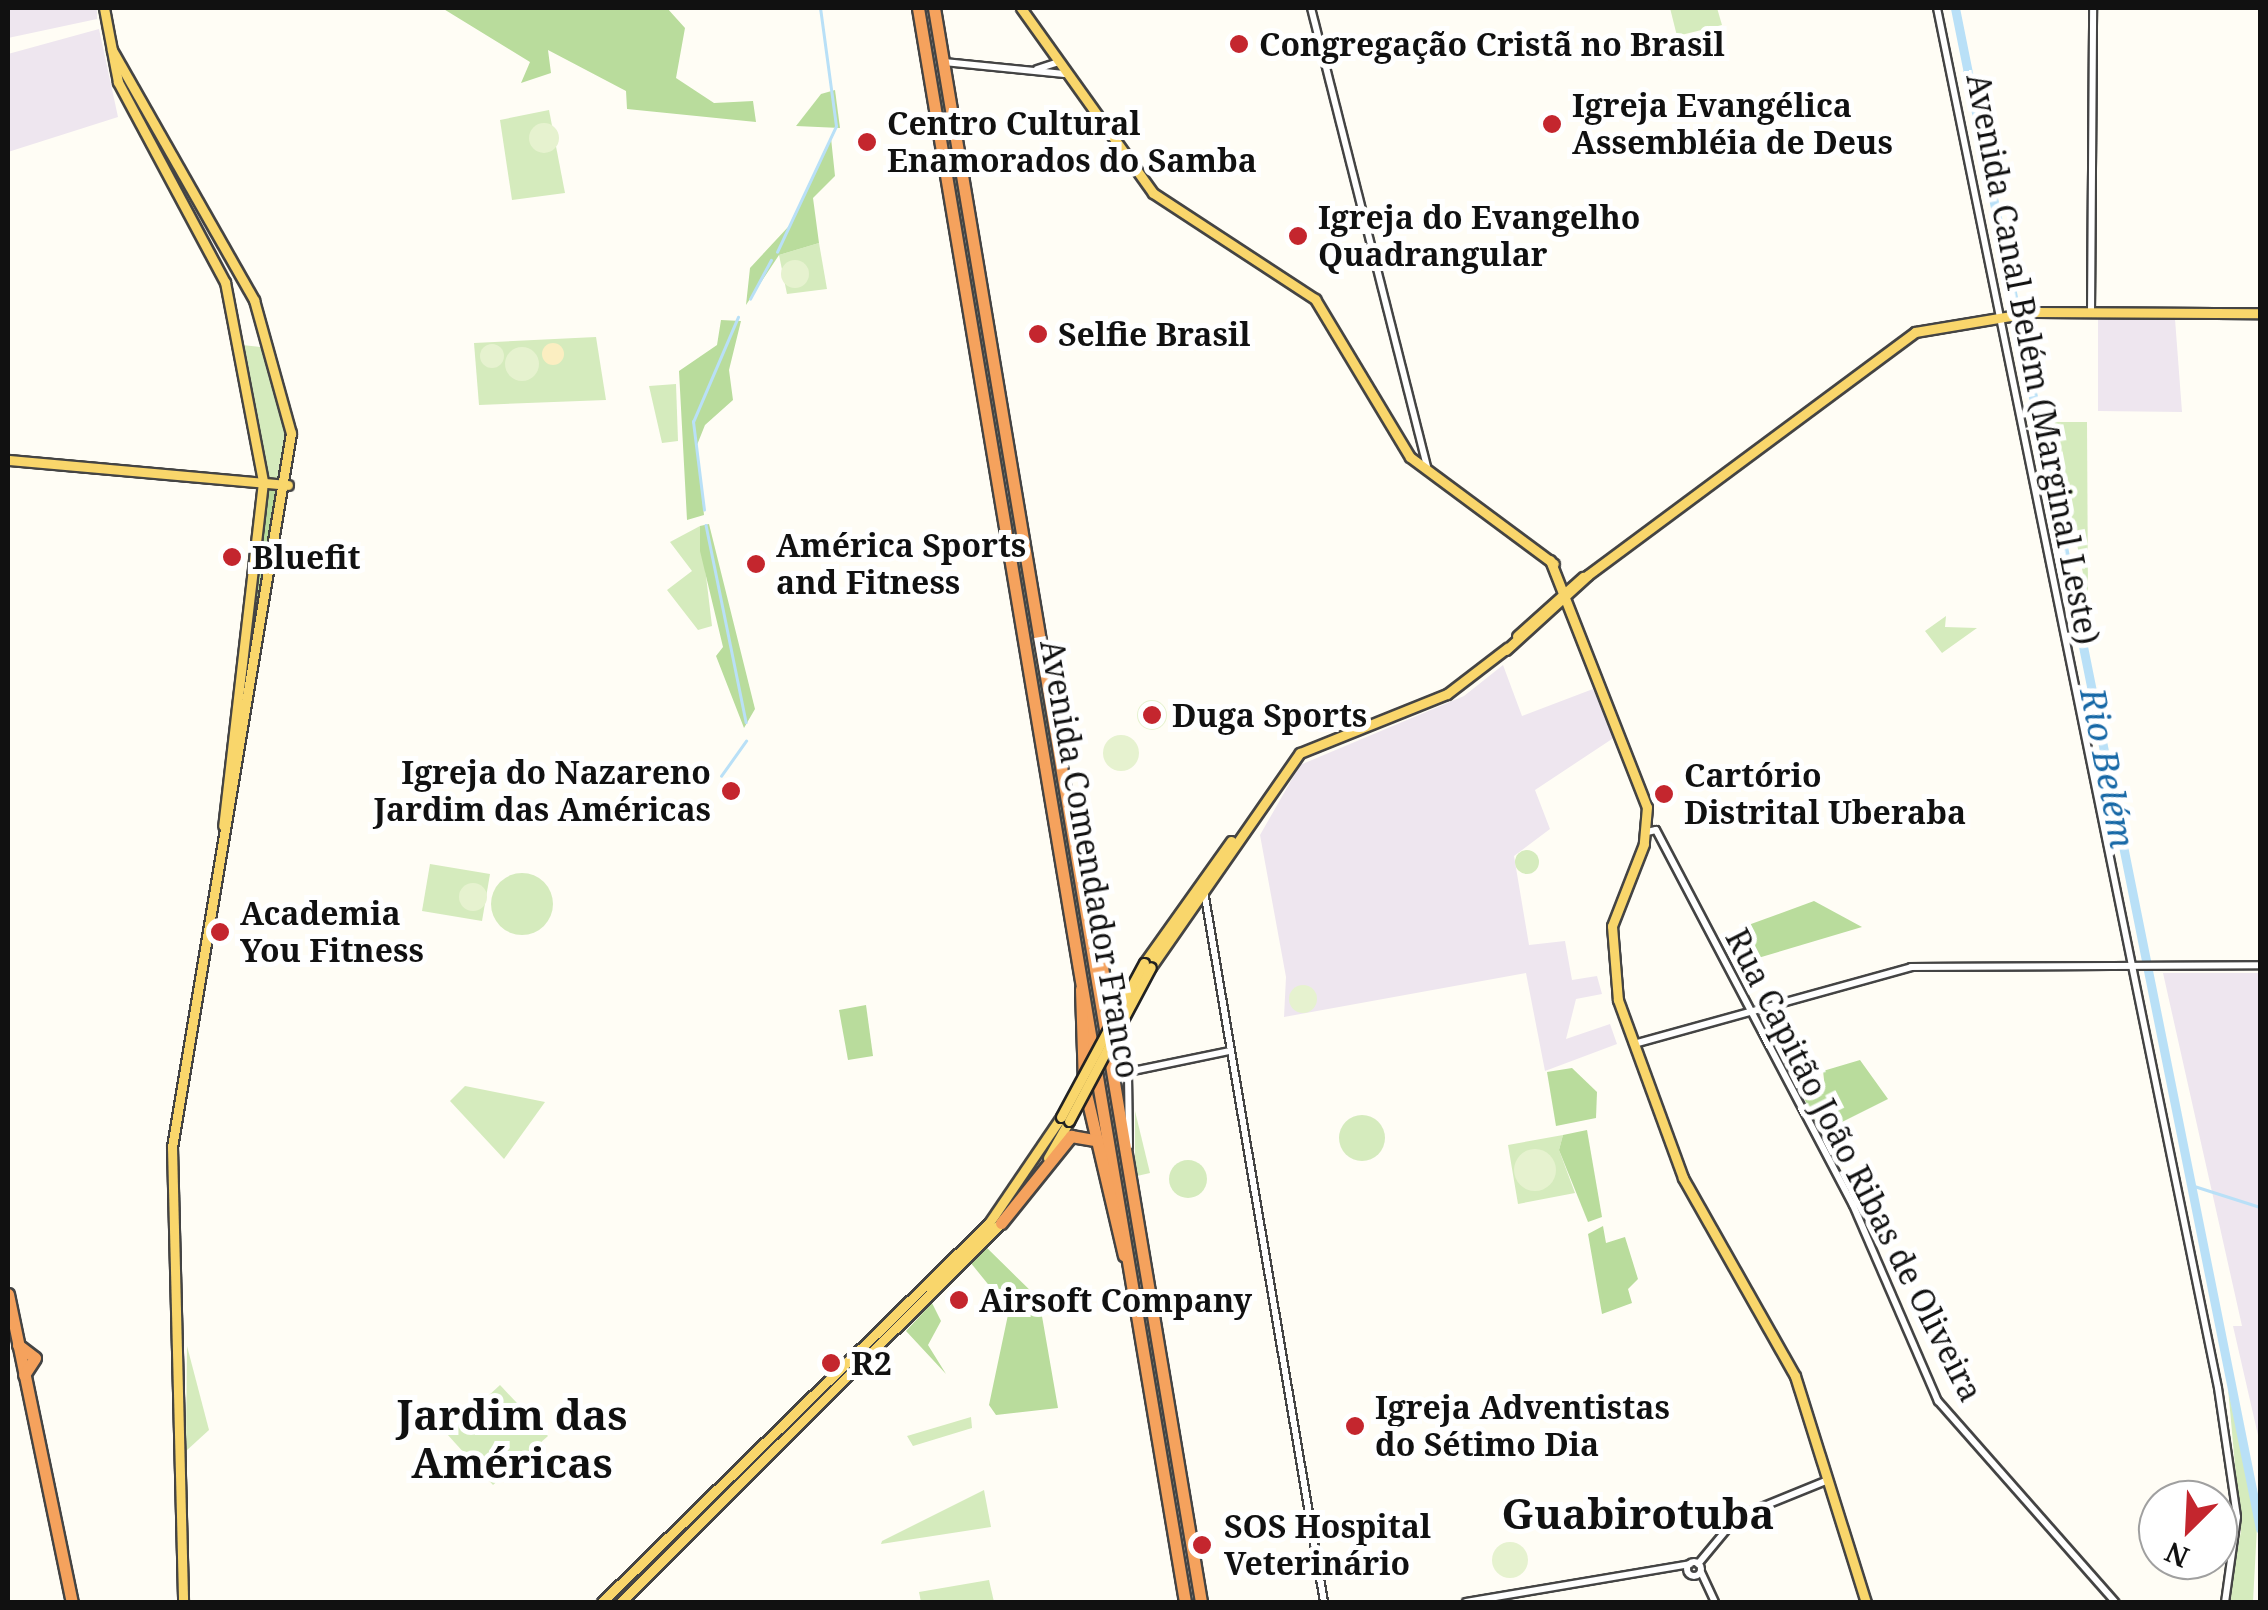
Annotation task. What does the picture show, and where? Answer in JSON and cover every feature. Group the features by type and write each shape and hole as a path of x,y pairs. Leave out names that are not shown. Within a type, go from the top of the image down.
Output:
{"highway":[{"name":"Avenida Comendador Franco","path":"918,8 1185,1601"},
{"name":"Avenida Comendador Franco","path":"934,8 1068,809 1104,970 1109,1052 1200,1599"},
{"path":"958,245 974,247"},
{"path":"998,487 1014,484"},
{"path":"1081,963 1081,1067 1098,1141 1112,1233 1128,1263"},
{"path":"1109,1052 1129,1010"},
{"path":"1002,1223 1070,1136 1098,1141"},
{"path":"8,1294 18,1346 36,1358 24,1376 68,1602"},
{"path":"8,1331 68,1602"},
{"path":"1181,1577 1190,1582 1196,1573"},
{"path":"1185,1601 1200,1599"}],"main road":[{"path":"104,8 118,82 222,273 263,482 221,868"},
{"path":"1021,8 1056,63 1152,193 1316,300 1410,457 1550,560 1579,624 1644,794 1647,832 1611,936 1613,982 1683,1178 1796,1376 1866,1602"},
{"path":"112,50 260,313 290,415 288,485 175,1126 172,1199 183,1326 183,1602"},
{"path":"621,1602 1002,1223 1065,1119 1147,965 1240,832 1305,750 1447,694 1506,650 1566,592 1908,335 2029,313 2260,313"},
{"path":"8,460 288,485"},
{"path":"1147,965 1204,890 1240,832"},
{"path":"602,1602 792,1431 998,1214 1065,1119"}],"street":[{"path":"1311,8 1430,475"},
{"name":"Avenida Canal Belém (Marginal Leste)","path":"1937,8 2003,316 2235,1494 2225,1602"},
{"path":"2092,312 2093,8"},
{"path":"942,62 1064,74"},
{"path":"1036,70 1056,63"},
{"path":"1410,457 1419,438"},
{"name":"Rua Capitão João Ribas de Oliveira","path":"1647,832 1656,830 1856,1211 1938,1401 2115,1602"},
{"path":"1204,890 1324,1602"},
{"path":"1186,912 1206,919"},
{"path":"1633,1044 1849,979 1928,965 2260,964"},
{"path":"1128,1164 1128,1072 1229,1051"},
{"path":"1466,1602 1696,1566 1732,1520 1828,1480"},
{"path":"1696,1566 1715,1602"}],"shaded area":[{"path":"8,8 97,8 97,19 8,38"},
{"path":"99,29 118,117 8,152 8,54"},
{"path":"2098,319 2175,319 2182,412 2098,411"},
{"path":"1503,665 1522,716 1593,689 1615,737 1535,790 1550,829 1514,856 1529,945 1565,941 1572,980 1597,976 1602,994 1576,999 1566,1039 1610,1024 1617,1044 1545,1071 1526,973 1284,1017 1286,977 1260,835 1300,765 1464,696"},
{"path":"2163,973 2260,973 2260,1444 2233,1326 2242,1326"}],"green space":[{"path":"442,8 667,8 685,28 676,78 714,103 753,101 756,122 627,109 626,91 548,50 551,73 521,83 530,62"},
{"path":"1670,8 1717,8 1722,25 1677,36"},
{"path":"943,78 967,231 959,231 934,79"},
{"path":"835,90 840,128 796,126 821,94"},
{"path":"549,110 565,193 512,200 500,120"},
{"path":"544,123 555,127 559,138 555,149 544,153 533,149 529,138 533,127"},
{"path":"831,138 835,176 813,198 819,243 779,255 746,305 750,268 789,226"},
{"path":"819,243 827,289 787,294 779,255"},
{"path":"961,245 969,245 1007,477 1002,475"},
{"path":"795,260 805,264 809,274 805,284 795,288 785,284 781,274 785,264"},
{"path":"721,320 741,321 729,370 733,400 705,425 697,445 704,515 687,520 679,371 717,345"},
{"path":"596,337 606,400 479,405 474,343"},
{"path":"492,344 504,356 492,368 480,356"},
{"path":"242,345 269,348 288,430 286,481 266,478"},
{"path":"522,347 534,352 539,364 534,376 522,381 510,376 505,364 510,352"},
{"path":"676,384 678,441 662,443 649,386"},
{"path":"2052,422 2087,422 2088,598"},
{"path":"267,487 283,489 261,617 251,616"},
{"path":"1003,496 1012,497 1098,1031 1071,898"},
{"path":"709,524 755,709 744,728 716,656 723,647 700,551 700,526"},
{"path":"700,526 712,626 698,630 667,590 692,571 670,542"},
{"path":"1946,616 1945,627 1977,628 1942,653 1925,631"},
{"name":"Duga Sports","path":"1152,700 1166,709 1167,715 1158,729 1152,730 1138,721 1137,715 1146,701"},
{"path":"1121,735 1133,741 1139,753 1133,765 1121,771 1109,765 1103,753 1109,741"},
{"path":"1527,850 1536,853 1536,871 1527,874 1518,871 1515,862 1518,853"},
{"path":"430,864 490,874 482,921 422,911"},
{"path":"522,873 544,882 553,904 544,926 522,935 500,926 491,904 500,882"},
{"path":"473,883 483,887 487,897 483,907 473,911 463,907 459,897 463,887"},
{"path":"1814,901 1862,927 1758,958 1740,928"},
{"path":"1303,985 1313,989 1317,999 1313,1009 1303,1013 1293,1009 1289,999 1293,989"},
{"path":"866,1005 873,1056 848,1060 839,1010"},
{"path":"1860,1060 1888,1099 1820,1133 1804,1098 1825,1088 1823,1071"},
{"path":"1572,1068 1597,1092 1596,1118 1556,1126 1547,1072"},
{"path":"1105,1077 1142,1278 1134,1280 1117,1172"},
{"path":"465,1086 545,1102 504,1159 450,1101"},
{"path":"1135,1111 1150,1173 1137,1176 1135,1160"},
{"path":"1362,1115 1378,1122 1385,1138 1378,1154 1362,1161 1346,1154 1339,1138 1346,1122"},
{"path":"1587,1130 1602,1217 1588,1222 1559,1150 1563,1135"},
{"path":"1563,1135 1559,1150 1575,1193 1518,1204 1508,1145"},
{"path":"1535,1149 1550,1155 1556,1170 1550,1185 1535,1191 1520,1185 1514,1170 1520,1155"},
{"path":"1188,1160 1201,1166 1207,1179 1201,1192 1188,1198 1175,1192 1169,1179 1175,1166"},
{"path":"1603,1226 1606,1243 1625,1237 1638,1279 1628,1289 1632,1303 1602,1314 1588,1234"},
{"path":"985,1246 1039,1299 1058,1408 996,1415 989,1405 1009,1310 970,1262"},
{"path":"1145,1293 1191,1575 1136,1294"},
{"path":"932,1303 941,1321 928,1345 946,1374 906,1331"},
{"path":"187,1346 209,1430 186,1451"},
{"path":"500,1385 548,1436 493,1485 447,1434"},
{"path":"2228,1388 2257,1527 2253,1602 2228,1602 2232,1580 2238,1580 2241,1531"},
{"path":"515,1404 525,1408 529,1418 525,1428 515,1432 505,1428 501,1418 505,1408"},
{"path":"971,1417 972,1428 913,1446 907,1436"},
{"path":"499,1449 507,1452 507,1468 499,1471 491,1468 488,1460 491,1452"},
{"path":"984,1490 991,1527 881,1544 882,1541"},
{"path":"1510,1542 1523,1547 1528,1560 1523,1573 1510,1578 1497,1573 1492,1560 1497,1547"},
{"path":"989,1580 994,1602 921,1602 919,1592"}],"sand":[{"path":"553,343 561,346 561,362 553,365 545,362 542,354 545,346"}],"waterway":[{"path":"777,252 836,126 820,8"},
{"name":"Rio Belém","path":"1955,8 2260,1529"},
{"path":"750,299 771,260"},
{"path":"704,510 693,422 738,317"},
{"path":"706,525 746,722"},
{"path":"721,776 746,741"},
{"path":"2188,1184 2260,1207"}],"place":[{"name":"Congregação Cristã no Brasil","path":"1239,44"},
{"name":"Igreja Evangélica Assembléia de Deus","path":"1552,124"},
{"name":"Centro Cultural Enamorados do Samba","path":"867,142"},
{"name":"Igreja do Evangelho Quadrangular","path":"1298,236"},
{"name":"Selfie Brasil","path":"1038,334"},
{"name":"Bluefit","path":"232,557"},
{"name":"América Sports and Fitness","path":"756,564"},
{"name":"Duga Sports","path":"1152,715"},
{"name":"Igreja do Nazareno Jardim das Américas","path":"731,791"},
{"name":"Cartório Distrital Uberaba","path":"1664,794"},
{"name":"Academia You Fitness","path":"220,932"},
{"name":"Airsoft Company","path":"959,1300"},
{"name":"R2","path":"831,1363"},
{"name":"Igreja Adventistas do Sétimo Dia","path":"1355,1426"},
{"name":"SOS Hospital Veterinário","path":"1202,1545"}],"district":[{"name":"Jardim das Américas","path":"512,1438"},
{"name":"Guabirotuba","path":"1638,1513"}]}
